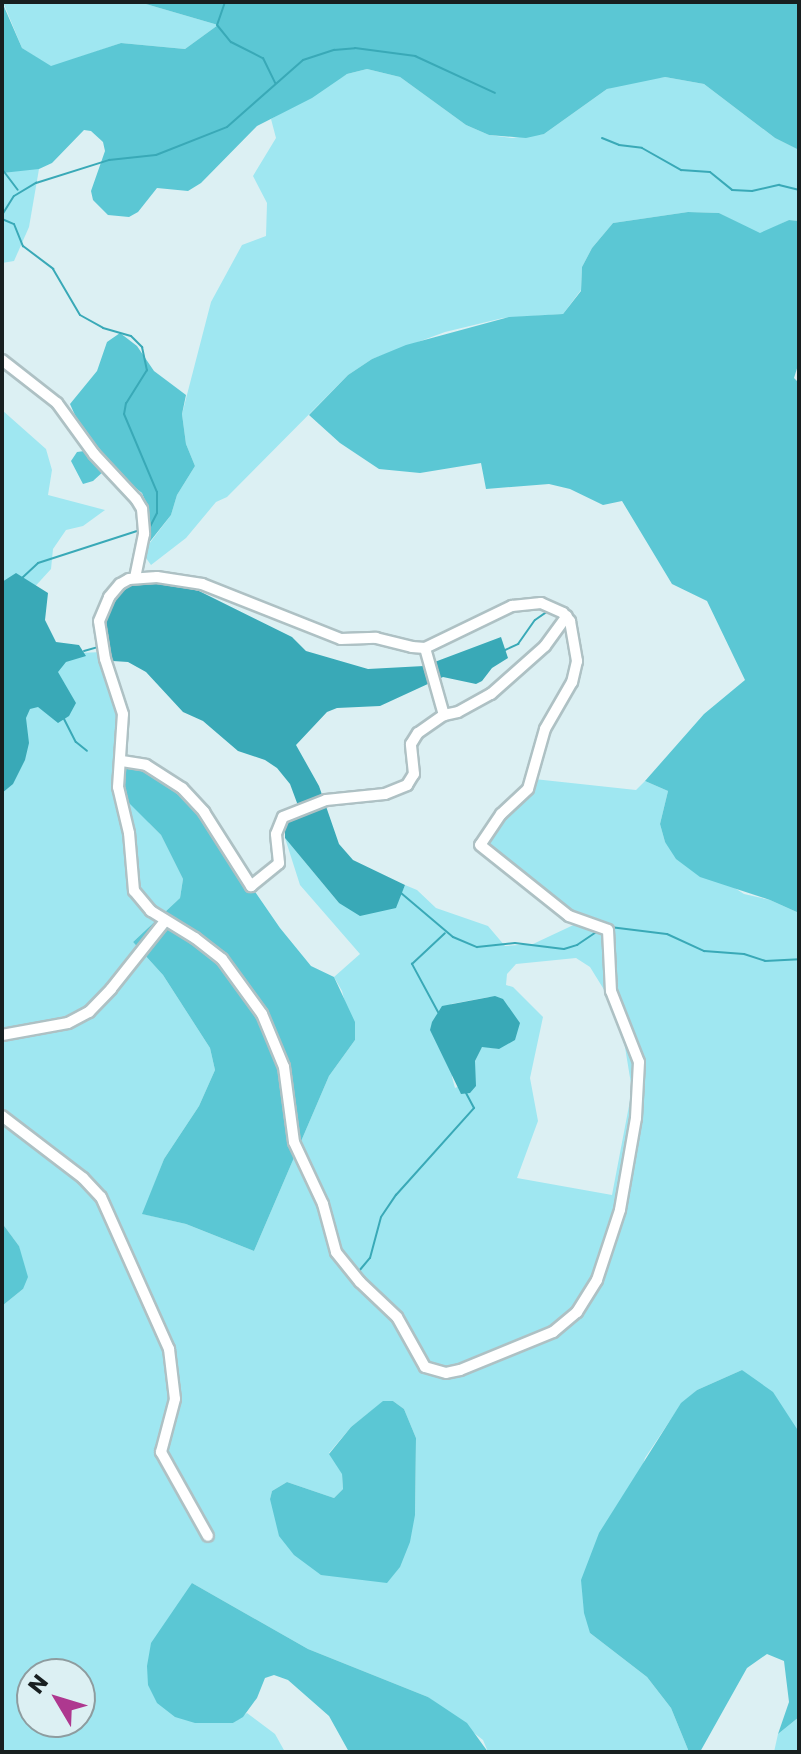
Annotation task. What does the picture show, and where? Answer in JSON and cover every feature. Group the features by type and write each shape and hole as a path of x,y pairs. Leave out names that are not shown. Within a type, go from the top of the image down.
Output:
{"street":[{"path":"2,360 57,403 94,454 136,499 142,509 144,534 135,578"},
{"path":"157,577 202,584 341,639 376,638 425,648 512,606 541,603 567,616 577,661 572,682 545,729 528,789 501,814 480,841 487,855 565,913 608,930 611,991 639,1062 636,1118 620,1210 597,1280 577,1312 553,1332 446,1373 425,1367 397,1317 360,1282 336,1252 323,1204 294,1142 284,1067 262,1014 222,959 151,911 134,891 129,833 118,787 123,714 105,659 99,621 109,597 120,584 135,578 157,577"},
{"path":"122,761 146,765 182,788 204,812 251,886 279,863 276,834 283,817 326,800 385,794 407,785 414,774 411,744 418,733 444,715 468,710 491,694 545,646 567,616"},
{"path":"425,648 444,715"},
{"path":"2,1035 68,1023 89,1012 165,921"},
{"path":"2,1116 83,1178 101,1197 169,1349 175,1399 161,1452 208,1536"}],"shaded area":[{"path":"2,2 22,48 51,66 121,43 185,49 218,25 139,2 799,2 799,150 775,138 704,84 665,77 607,89 544,134 526,138 489,135 466,125 400,77 367,69 347,74 312,98 257,126 201,183 188,191 157,188 138,212 129,217 108,215 93,200 91,191 105,151 103,142 91,131 84,130 52,163 39,169 2,173"},
{"path":"3,2 139,2 218,25 185,49 121,43 51,67 22,48"},
{"path":"367,69 400,77 466,125 489,135 512,138 544,134 607,89 633,81 665,77 704,84 775,138 799,150 799,221 789,220 760,234 719,213 688,212 613,223 592,248 582,267 581,290 563,314 503,318 445,332 372,359 348,375 227,497 216,502 186,538 151,565 138,547 149,544 171,515 177,495 195,466 186,444 182,414 211,302 242,245 266,236 267,203 253,176 276,138 271,119 347,74"},
{"path":"9,169 39,169 29,227 14,261 2,263 2,173"},
{"path":"688,212 719,213 760,233 789,220 799,221 799,362 794,378 799,383 799,913 700,877 676,859 665,842 660,824 668,791 645,781 704,714 745,680 707,601 672,584 622,501 603,505 570,489 549,484 486,489 481,463 420,473 379,469 340,443 309,415 348,375 372,359 406,345 509,317 563,314 581,291 582,267 592,248 613,223"},
{"path":"120,333 137,346 154,371 186,395 182,414 186,444 195,466 177,495 171,515 148,544 141,546 137,516 144,512 146,503 142,493 112,470 105,470 93,481 83,484 71,461 77,452 92,450 94,444 83,433 70,404 97,371 107,342"},
{"path":"2,410 46,449 52,470 48,495 105,510 83,526 66,530 53,549 51,569 30,592 49,654 104,652 113,661 122,704 124,757 149,823 161,835 183,879 180,898 133,942 163,975 210,1048 215,1070 199,1106 164,1159 143,1214 186,1224 254,1251 329,1076 355,1040 342,991 334,977 360,954 300,885 285,838 339,903 395,908 405,885 417,890 436,908 488,926 505,946 533,944 582,921 484,847 479,838 481,833 534,779 636,790 645,781 668,791 660,824 665,842 744,894 770,900 799,913 799,1432 742,1370 697,1390 681,1404 645,1458 590,1633 647,1677 671,1708 689,1752 488,1752 483,1740 428,1697 308,1649 192,1583 195,1723 233,1723 247,1713 275,1734 285,1752 2,1752 2,1306 23,1289 19,1246 2,1223","holes":["576,958 590,967 611,1001 625,1047 632,1090 612,1195 517,1178 538,1121 530,1078 543,1017 513,987 506,985 507,974 516,964","489,997 502,1000 499,1049 482,1046 475,1061 474,1080 455,1088 452,1077 451,1004","393,1401 404,1409 416,1438 415,1515 270,1499 272,1491 287,1482 334,1498 343,1489 342,1473 329,1453 351,1427 383,1402"]},
{"path":"16,573 48,593 45,620 56,642 79,645 86,656 66,662 58,672 76,703 69,716 58,723 38,707 30,709 26,718 29,743 25,760 13,784 2,793 2,582"},
{"path":"155,581 199,591 292,637 306,651 368,669 424,666 501,637 508,658 492,668 482,681 476,684 443,677 380,706 337,708 327,712 296,745 319,786 339,844 353,860 405,885 396,908 360,916 339,903 285,838 285,823 300,811 290,784 277,768 265,760 238,751 203,721 183,712 146,672 128,662 113,661 106,654 101,626 119,590 131,582"},
{"path":"124,757 188,794 280,928 311,966 334,977 355,1022 355,1040 329,1076 254,1251 186,1224 142,1214 164,1159 199,1106 215,1070 210,1048 163,975 133,942 180,898 183,879 161,835 111,785 117,761"},
{"path":"495,996 503,999 520,1023 515,1040 499,1049 482,1047 475,1061 476,1086 470,1093 461,1094 430,1030 432,1022 442,1006"},
{"path":"2,1223 19,1246 28,1277 23,1289 2,1306"},
{"path":"742,1370 773,1392 799,1432 799,1717 778,1734 789,1702 784,1661 767,1654 747,1668 700,1752 689,1752 671,1708 647,1677 590,1633 584,1613 581,1580 599,1533 681,1403 697,1390"},
{"path":"383,1401 393,1401 404,1409 416,1438 415,1515 410,1542 400,1567 387,1583 321,1575 294,1555 279,1536 270,1499 272,1491 287,1482 334,1498 343,1489 342,1474 329,1454 351,1427"},
{"path":"192,1583 308,1649 428,1697 467,1723 488,1752 349,1752 329,1716 288,1680 274,1675 265,1678 257,1698 243,1717 233,1723 195,1723 175,1717 157,1703 148,1685 147,1666 151,1643"},
{"path":"799,1717 799,1752 774,1752 778,1734"}],"waterway":[{"path":"225,2 217,25 231,42 263,58 275,83"},
{"path":"2,215 14,196 36,183 109,160 156,155 227,127 303,60 334,50 355,48 415,56 495,93"},
{"path":"602,138 619,145 642,148 681,170 710,172 732,190 752,191 779,185 799,190"},
{"path":"2,169 18,190"},
{"path":"2,219 14,224 23,246 53,269 80,315 103,328 131,336 142,347 147,370 126,403 124,414 157,492 157,513 149,529"},
{"path":"22,578 38,563 137,531"},
{"path":"503,651 518,644 535,620 548,611"},
{"path":"84,651 98,647"},
{"path":"63,717 76,742 87,751"},
{"path":"401,893 453,937 477,947 515,943 564,949 577,945 598,931"},
{"path":"610,927 667,934 704,951 744,954 765,961 799,959"},
{"path":"438,1012 412,964 445,933"},
{"path":"359,1271 370,1258 381,1217 396,1195 474,1108 466,1093"}]}
